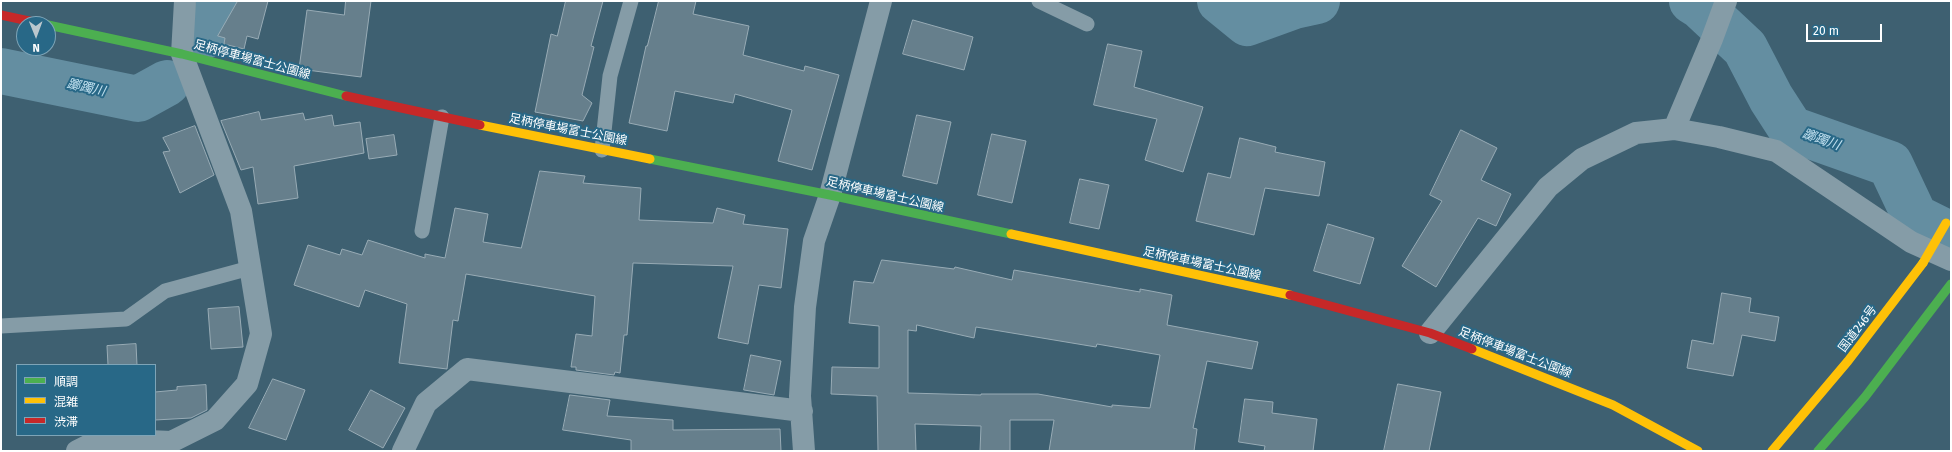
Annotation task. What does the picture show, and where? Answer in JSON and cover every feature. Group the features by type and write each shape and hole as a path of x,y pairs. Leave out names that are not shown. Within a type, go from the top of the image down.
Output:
{"main road":[{"path":"1,15 16,18"},
{"name":"足柄停車場富士公園線","path":"56,27 182,54 325,92 602,150 830,195 1301,297 1430,333 1522,367 1613,405 1698,451"},
{"name":"国道246号","path":"1772,451 1848,362 1922,263 1951,213"},
{"path":"1818,451 1865,397 1951,284"}],"street":[{"path":"77,451 101,439 172,442 215,420 247,384 261,334 241,211 182,54 185,1"},
{"path":"804,451 800,396 805,307 814,241 830,195 881,1"},
{"path":"1674,129 1725,4"},
{"path":"1430,333 1548,187 1582,159 1636,133 1674,129 1719,136 1776,151 1911,242 1951,260"},
{"path":"403,451 426,403 467,369 802,411"}],"lane":[{"path":"602,150 610,76 631,1"},
{"path":"1038,1 1087,24"},
{"path":"422,231 442,116"},
{"path":"1,326 126,319 165,291 250,268"}],"building":[{"path":"238,1 268,1 258,39 247,36 244,49 224,44 225,38 218,36"},
{"path":"346,1 371,1 361,77 299,69 307,10 344,15"},
{"path":"566,1 603,1 591,46 594,47 582,95 592,103 583,121 535,112 551,34 557,36"},
{"path":"659,1 696,1 693,14 749,26 743,55 804,71 805,66 839,75 812,170 778,161 792,110 735,94 733,103 675,91 667,131 629,123 646,46"},
{"path":"913,20 973,37 964,70 903,54"},
{"path":"1108,44 1142,51 1134,87 1203,107 1183,172 1145,160 1157,119 1094,105"},
{"path":"259,112 261,120 303,113 305,120 332,115 334,126 360,122 364,153 294,166 298,198 258,204 253,167 241,170 221,121"},
{"path":"917,115 951,122 937,184 903,176"},
{"path":"195,126 214,175 180,193 163,152 170,151 163,138"},
{"path":"1461,130 1497,148 1481,180 1511,194 1496,226 1478,218 1436,287 1402,266 1442,201 1430,195"},
{"path":"992,134 1026,141 1012,203 978,195"},
{"path":"394,135 397,155 369,159 366,139"},
{"path":"1240,138 1276,147 1275,152 1325,162 1319,196 1265,188 1254,235 1196,221 1208,173 1230,178"},
{"path":"540,171 585,176 583,183 641,188 639,220 713,223 717,208 745,215 743,224 788,229 781,288 759,285 748,344 718,338 733,266 633,263 627,335 624,335 620,373 615,372 614,375 576,370 576,367 571,367 576,334 592,336 595,296 466,274 458,321 453,320 447,369 399,363 407,304 365,290 359,307 294,285 308,245 340,255 342,249 362,255 368,240 425,258 425,254 445,258 455,208 488,214 483,242 521,248"},
{"path":"1080,179 1109,185 1099,229 1070,223"},
{"path":"1328,224 1374,238 1360,284 1314,271"},
{"path":"882,260 954,269 955,267 1012,280 1014,270 1140,292 1140,289 1172,295 1167,325 1258,342 1252,369 1207,361 1193,428 1197,429 1194,451 1049,451 1054,420 1010,420 1010,451 980,451 981,426 915,424 916,451 878,451 877,396 831,394 832,367 879,368 879,326 849,323 854,281 873,283","holes":["917,325 974,338 976,327 1096,347 1097,344 1160,355 1150,408 1112,405 1112,407 1038,394 981,395 908,393 908,330 916,331"]},
{"path":"1722,293 1751,298 1749,312 1779,317 1775,341 1742,335 1733,376 1687,368 1692,340 1713,344"},
{"path":"239,307 243,347 211,349 208,309"},
{"path":"136,344 137,364 108,364 107,346"},
{"path":"751,355 781,361 774,395 744,390"},
{"path":"273,379 305,390 286,440 249,428"},
{"path":"1398,384 1441,392 1429,451 1384,451"},
{"path":"206,385 207,410 191,418 156,420 156,392 177,390 177,387"},
{"path":"371,390 405,408 383,448 349,430"},
{"path":"570,395 610,400 607,416 673,420 673,430 780,429 781,451 631,451 631,440 563,430"},
{"path":"1245,399 1273,402 1272,413 1317,419 1313,451 1264,451 1265,446 1239,442"}],"waterway":[{"name":"躑躅川","path":"203,37 223,1"},
{"name":"躑躅川","path":"1220,1 1247,23 1294,6 1317,1"},
{"name":"躑躅川","path":"1692,1 1700,6 1745,48 1771,98 1791,129 1890,164 1915,217 1951,235"},
{"name":"躑躅川","path":"1,71 138,99 167,83"}],"traffic: fast":[{"path":"56,27 182,54 346,96"},
{"path":"650,159 830,195 1011,234"},
{"path":"1818,451 1865,397 1951,284"}],"traffic: slow":[{"path":"480,125 650,159"},
{"path":"1923,263 1946,223"},
{"path":"1011,234 1290,295"},
{"path":"1772,451 1848,361 1923,263"},
{"path":"1472,349 1613,405 1698,451"}],"traffic: jam":[{"path":"1,15 16,18"},
{"path":"346,96 480,125"},
{"path":"1290,295 1430,333 1472,349"}]}
